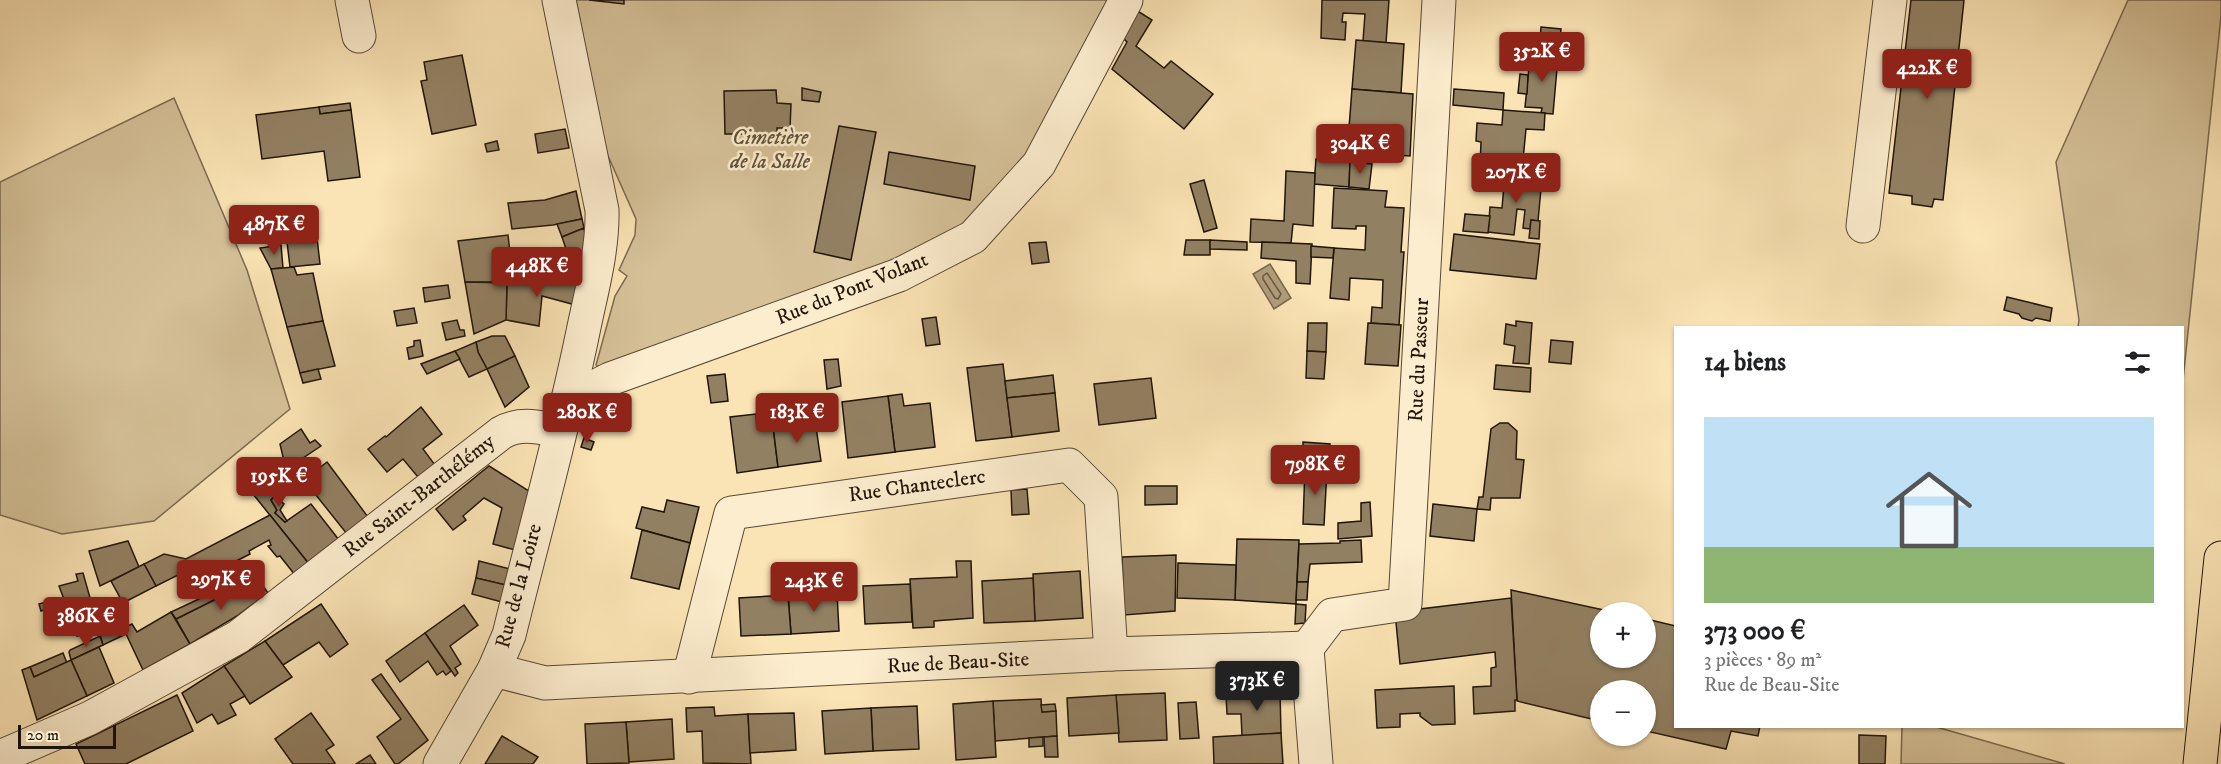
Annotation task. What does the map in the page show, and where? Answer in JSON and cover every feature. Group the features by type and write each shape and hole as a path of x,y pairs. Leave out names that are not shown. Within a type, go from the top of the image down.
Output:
{"main road":[{"path":"2200,764 2221,558"}],"street":[{"path":"352,0 359,36"},
{"path":"559,0 597,183 602,229 581,341 563,416"},
{"name":"Rue du Pont Volant","path":"563,416 610,379 899,275 973,237 1039,164 1126,0"},
{"name":"Rue du Passeur","path":"1307,648 1332,615 1405,604 1439,0"},
{"path":"1863,226 1890,0"},
{"name":"Rue de la Loire","path":"440,764 494,670 509,635 563,416"},
{"name":"Rue Saint-Barthélémy","path":"0,757 90,718 238,637 501,433 511,427 563,416"},
{"name":"Rue Chanteclerc","path":"689,677 731,513 1069,465 1101,497 1111,654"},
{"path":"1307,648 1316,764"},
{"name":"Rue de Beau-Site","path":"494,670 545,683 1111,654 1307,648"}],"green space":[{"name":"Cimetière de la Salle","path":"576,0 1113,0 1046,130 970,221 886,269 600,369 596,365 615,296 627,276 619,270 635,235 636,219 605,149"},
{"path":"2128,0 2221,0 2184,370 2184,326 2078,326 2056,162"},
{"path":"174,98 247,270 290,409 154,521 62,534 0,515 0,182"},
{"path":"1902,728 1940,728 2065,764 1901,764"}],"water":[{"path":"1270,264 1291,298 1274,309 1253,274"}],"building":[{"path":"589,0 624,0 624,4"},
{"path":"1322,0 1389,0 1386,43 1363,41 1365,14 1343,13 1342,22 1346,22 1345,40 1321,38"},
{"path":"1911,0 1964,0 1943,200 1934,199 1932,207 1912,204 1912,196 1889,193"},
{"path":"1136,10 1152,20 1136,46 1164,68 1171,61 1213,94 1184,129 1112,69 1127,42 1122,37"},
{"path":"1541,27 1561,29 1558,57 1539,55"},
{"path":"1356,40 1404,44 1401,93 1352,89"},
{"path":"462,55 476,125 432,134 421,81 427,80 424,62"},
{"path":"1539,55 1558,57 1553,114 1541,113 1542,108 1525,107 1530,57 1538,58"},
{"path":"1520,74 1528,75 1527,94 1518,93"},
{"path":"802,88 821,92 819,102 802,100"},
{"path":"1352,89 1413,94 1410,156 1380,154 1381,138 1359,137 1349,128"},
{"path":"1454,89 1504,93 1503,110 1453,105"},
{"path":"776,90 777,103 791,104 790,128 777,128 777,134 725,134 724,91"},
{"path":"350,103 351,110 320,114 319,107"},
{"path":"319,107 320,114 351,110 360,177 328,181 324,151 262,159 256,115"},
{"path":"1503,110 1545,113 1544,130 1526,129 1522,170 1480,166 1481,142 1476,141 1477,123 1502,125"},
{"path":"839,126 876,132 851,260 814,252"},
{"path":"565,129 569,148 538,153 535,134"},
{"path":"497,141 499,150 487,152 485,144"},
{"path":"889,152 975,166 970,200 884,184"},
{"path":"1316,159 1350,162 1349,187 1314,184"},
{"path":"1350,162 1372,164 1369,189 1349,187"},
{"path":"1286,171 1315,173 1313,226 1293,224 1291,243 1250,242 1251,219 1284,221"},
{"path":"1505,174 1542,178 1538,221 1531,220 1530,229 1523,228 1525,210 1517,209 1514,235 1488,232 1490,207 1502,208"},
{"path":"1204,180 1217,228 1204,232 1190,184"},
{"path":"1334,188 1387,191 1385,207 1404,208 1401,252 1404,252 1399,325 1371,323 1372,307 1382,308 1383,280 1350,278 1349,300 1330,298 1334,248 1365,250 1366,226 1356,226 1356,229 1332,228"},
{"path":"576,191 582,219 553,225 512,229 508,203 545,200"},
{"path":"1465,214 1490,216 1488,233 1463,231"},
{"path":"582,219 584,228 562,237 557,224"},
{"path":"1531,220 1540,221 1539,239 1529,238"},
{"path":"316,226 317,238 287,242 286,228"},
{"path":"584,228 587,243 584,282 551,279 543,282 465,282 458,241 508,235 512,270 517,269 517,266 534,264 533,252 566,249 562,237"},
{"path":"1454,234 1540,244 1536,279 1450,270"},
{"path":"317,238 320,264 290,267 287,242"},
{"path":"1186,240 1210,240 1210,255 1184,255"},
{"path":"1210,240 1247,242 1247,250 1210,249"},
{"path":"1046,242 1049,262 1032,264 1029,243"},
{"path":"1262,242 1312,244 1310,284 1296,283 1296,261 1261,258"},
{"path":"281,245 283,268 271,269 260,248"},
{"path":"1311,246 1334,248 1333,258 1311,257"},
{"path":"294,267 297,275 313,273 323,321 287,327 271,269"},
{"path":"551,279 584,282 572,304 542,296 539,326 506,320 507,283 543,282"},
{"path":"465,282 507,283 506,320 474,334"},
{"path":"448,285 450,298 425,302 423,288"},
{"path":"2007,297 2052,308 2050,321 2036,318 2032,321 2004,310"},
{"path":"414,308 417,323 397,326 394,311"},
{"path":"936,317 940,344 926,346 922,319"},
{"path":"457,320 465,336 446,340 442,323"},
{"path":"323,321 335,366 300,373 287,327"},
{"path":"1516,321 1532,323 1529,364 1513,363 1515,346 1504,344 1506,324 1516,326"},
{"path":"1308,323 1327,323 1326,352 1307,351"},
{"path":"1368,323 1401,325 1398,366 1365,364"},
{"path":"492,336 505,336 515,356 487,369 478,352 476,342"},
{"path":"420,340 423,356 409,359 407,348 414,346 414,341"},
{"path":"1551,340 1573,342 1571,364 1549,362"},
{"path":"476,342 478,352 487,369 469,377 455,351"},
{"path":"455,351 460,359 427,374 421,364"},
{"path":"1307,351 1326,352 1324,379 1306,378"},
{"path":"515,356 529,387 505,407 487,369"},
{"path":"838,359 841,386 827,389 824,360"},
{"path":"1003,364 1012,437 976,441 967,368"},
{"path":"1496,365 1531,368 1530,392 1494,389"},
{"path":"318,369 321,379 303,383 300,373"},
{"path":"725,374 728,401 711,403 707,376"},
{"path":"1053,375 1055,393 1007,398 1005,381"},
{"path":"1151,378 1156,418 1099,425 1094,384"},
{"path":"1055,393 1059,431 1012,437 1007,398"},
{"path":"902,394 904,406 930,403 935,447 895,452 888,396"},
{"path":"888,396 895,452 848,458 842,402"},
{"path":"421,407 442,434 423,449 435,465 418,477 403,459 387,472 368,449"},
{"path":"756,414 757,428 773,426 778,467 737,473 730,417"},
{"path":"815,420 821,461 778,467 773,426"},
{"path":"1500,423 1508,423 1517,431 1516,459 1524,460 1520,498 1491,498 1490,510 1477,509 1479,497 1483,497 1491,429"},
{"path":"301,429 310,443 315,440 321,446 291,466 283,457 280,444"},
{"path":"584,438 594,442 591,450 581,447"},
{"path":"1303,442 1330,444 1328,470 1303,467"},
{"path":"327,462 368,517 347,534 304,480"},
{"path":"269,464 284,488 271,500 277,510 275,513 285,522 311,504 339,540 309,564 241,479"},
{"path":"489,466 529,491 515,550 493,544 502,508 484,498 463,516 466,520 453,530 436,509"},
{"path":"1305,467 1327,470 1324,525 1303,524"},
{"path":"1145,486 1177,486 1177,504 1145,505"},
{"path":"1027,489 1029,514 1012,515 1011,490"},
{"path":"275,496 284,504 280,510 287,521 285,522 275,513 277,510 271,500"},
{"path":"667,500 699,507 690,543 636,528 642,507 664,512"},
{"path":"1370,502 1372,536 1338,539 1338,523 1361,521 1361,503"},
{"path":"1433,504 1477,509 1474,541 1430,536"},
{"path":"270,515 309,564 295,575 280,556 277,557 268,546 271,545 269,540 249,551 250,554 197,581 190,569 156,586 144,564 164,554 186,559"},
{"path":"642,530 690,543 679,589 631,578"},
{"path":"1237,539 1299,540 1296,604 1235,600"},
{"path":"1361,540 1362,562 1310,564 1308,582 1297,582 1299,544"},
{"path":"128,541 139,567 100,586 89,551"},
{"path":"1176,555 1175,611 1124,615 1122,557"},
{"path":"479,561 510,569 506,585 476,578"},
{"path":"956,561 971,561 973,618 934,621 934,627 913,628 910,579 957,577"},
{"path":"1178,563 1236,565 1235,600 1177,598"},
{"path":"144,564 156,586 123,603 111,581"},
{"path":"1080,571 1083,618 1035,621 1033,574"},
{"path":"83,573 94,612 71,618 59,586 78,581 76,574"},
{"path":"256,576 268,593 237,616 190,644 176,619 220,597 223,600"},
{"path":"476,578 506,585 502,602 472,594"},
{"path":"1033,578 1035,621 984,623 982,581"},
{"path":"1297,582 1308,582 1307,600 1296,600"},
{"path":"910,584 912,622 865,624 863,586"},
{"path":"1511,590 1590,607 1590,668 1656,668 1656,621 1674,626 1674,728 1760,728 1758,736 1731,731 1726,749 1656,733 1656,680 1590,680 1590,719 1517,701"},
{"path":"216,591 220,597 176,619 171,612"},
{"path":"837,593 839,631 791,634 788,595"},
{"path":"788,595 791,634 741,636 739,598"},
{"path":"1511,598 1517,700 1515,700 1515,711 1474,714 1473,687 1491,686 1491,668 1496,667 1495,652 1400,664 1395,612"},
{"path":"53,600 55,607 41,611 39,604"},
{"path":"321,604 348,644 330,657 319,642 283,665 265,641"},
{"path":"1296,604 1306,605 1305,623 1295,624"},
{"path":"464,605 478,625 450,646 461,664 455,668 458,673 455,676 425,633"},
{"path":"171,612 190,644 143,670 126,634 103,645 100,635 103,632 117,626 119,630 132,624 137,632"},
{"path":"88,619 90,633 77,636 72,622"},
{"path":"425,633 451,671 446,675 443,671 437,675 428,661 400,682 386,661"},
{"path":"100,636 103,645 71,660 70,650"},
{"path":"265,641 292,677 250,704 224,666"},
{"path":"99,647 114,683 87,696 71,660"},
{"path":"63,653 67,663 34,677 30,667"},
{"path":"71,660 87,696 37,720 22,670 30,667 34,677"},
{"path":"224,666 245,696 230,704 236,715 218,724 212,714 197,723 182,693"},
{"path":"381,674 428,740 398,764 395,764 377,737 401,719 372,680"},
{"path":"1454,686 1455,724 1432,725 1420,716 1420,713 1400,714 1400,727 1377,728 1375,690"},
{"path":"1280,692 1281,733 1242,736 1241,714 1227,714 1226,695"},
{"path":"1165,693 1167,740 1119,742 1116,695"},
{"path":"177,695 193,731 126,764 85,764 76,744"},
{"path":"1116,695 1119,733 1069,736 1067,698"},
{"path":"1041,699 1042,712 1056,711 1057,736 995,741 993,701"},
{"path":"993,701 996,757 956,760 953,704"},
{"path":"1196,702 1199,738 1180,739 1178,703"},
{"path":"1055,704 1056,711 1042,712 1041,705"},
{"path":"917,706 919,749 873,751 871,708"},
{"path":"714,707 715,716 748,714 751,764 703,763 702,731 687,732 686,708"},
{"path":"871,708 873,751 825,754 822,711"},
{"path":"311,713 334,745 326,750 335,763 333,764 293,764 275,739"},
{"path":"794,713 796,750 750,753 748,714"},
{"path":"672,719 674,759 629,762 626,722"},
{"path":"626,722 629,763 587,764 585,724"},
{"path":"1281,733 1283,764 1214,764 1213,737"},
{"path":"1859,735 1886,736 1885,764 1859,764"},
{"path":"502,736 538,757 533,764 485,764"},
{"path":"1057,736 1058,757 1045,757 1044,737"},
{"path":"1043,737 1043,746 1029,747 1029,738"},
{"path":"370,755 376,764 356,764"}]}
